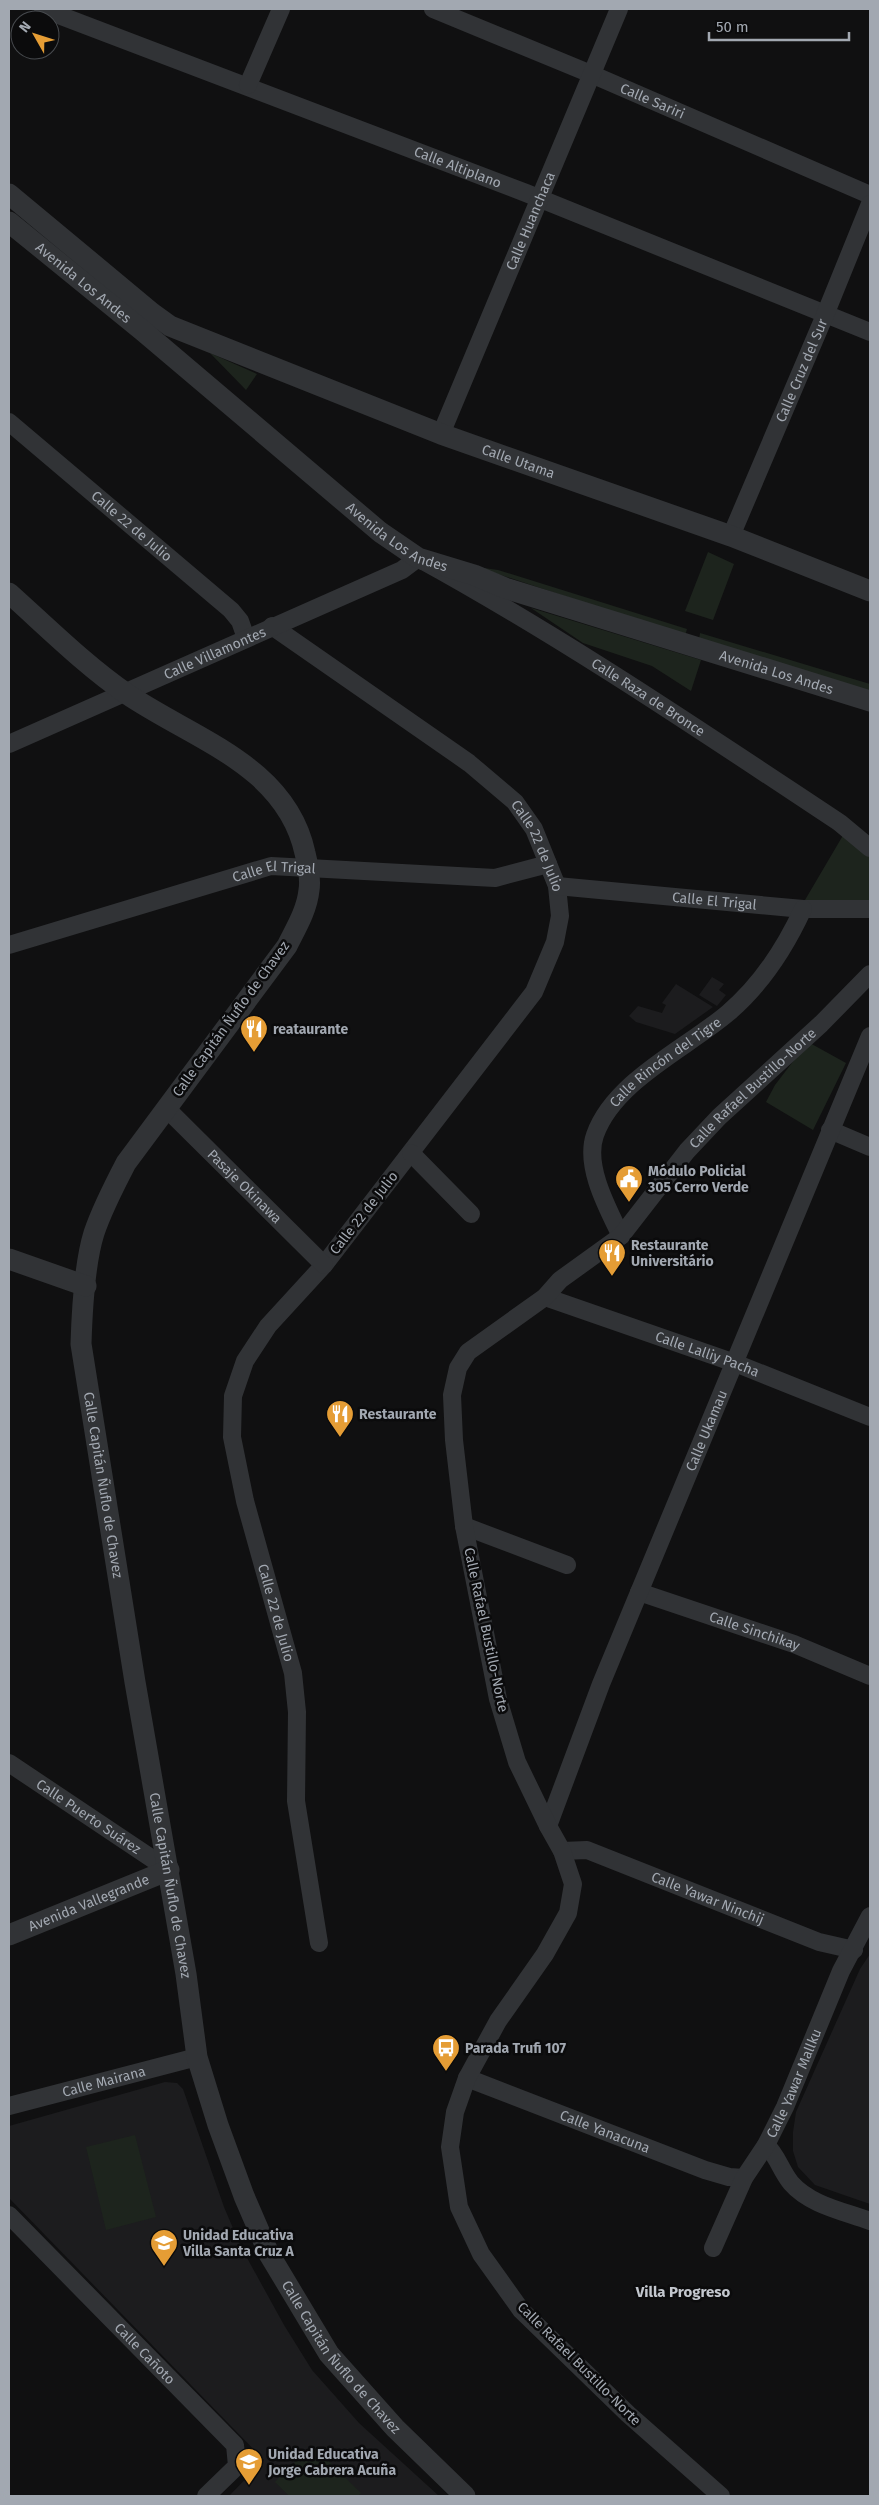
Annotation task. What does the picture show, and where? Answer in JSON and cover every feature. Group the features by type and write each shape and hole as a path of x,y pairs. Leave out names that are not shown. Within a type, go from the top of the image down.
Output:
{"street":[{"name":"Calle Altiplano","path":"43,9 248,85 539,198 870,332"},
{"path":"248,85 281,9"},
{"name":"Calle Sariri","path":"433,9 591,74 870,195"},
{"name":"Calle Huanchaca","path":"441,434 619,9"},
{"name":"Avenida Los Andes","path":"9,194 147,322 380,532 418,558 474,575 505,588 870,701"},
{"name":"Calle Cruz del Sur","path":"731,536 826,315 870,204"},
{"name":"Avenida Los Andes","path":"9,222 147,322 170,326"},
{"name":"Calle Utama","path":"170,326 441,434 731,536 870,591"},
{"name":"Calle 22 de Julio","path":"9,422 231,610 240,621 246,638"},
{"name":"Calle Villamontes","path":"9,744 127,694 272,626 402,570 418,558"},
{"name":"Calle Raza de Bronce","path":"418,558 477,590 608,669 840,823 870,848"},
{"name":"Calle Capitán Ñuflo de Chavez","path":"9,593 127,694 244,764 268,784 286,805 301,832 309,869 309,889 304,911 287,946 126,1163 108,1199 94,1235 86,1286 81,1344 133,1673 169,1870 197,2057 244,2196 269,2254 300,2309 329,2354 363,2395 464,2496"},
{"name":"Calle 22 de Julio","path":"272,626 470,763 515,802 534,829 558,886 560,916 555,942 534,992 324,1265 268,1326 245,1361 233,1396 232,1437 245,1501 293,1673 297,1712 296,1801 320,1942"},
{"name":"Calle El Trigal","path":"9,945 271,866 495,878 548,864"},
{"name":"Calle El Trigal","path":"558,886 803,909 870,910"},
{"name":"Calle Rincón del Tigre","path":"621,1236 596,1180 593,1156 594,1136 605,1117 624,1093 655,1065 729,1013 758,983 788,941 803,909"},
{"name":"Calle Rafael Bustillo-Norte","path":"721,2496 628,2414 521,2310 481,2254 459,2207 450,2147 455,2112 467,2078 498,2021 545,1954 568,1913 573,1884 562,1851 517,1762 498,1699 464,1526 454,1440 452,1395 458,1368 468,1352 545,1297 560,1280 621,1236 687,1151 719,1117 821,1024 870,974"},
{"name":"Calle Ukamau","path":"548,1826 639,1592 870,1036"},
{"name":"Pasaje Okinawa","path":"166,1108 324,1265"},
{"path":"830,1130 870,1146"},
{"path":"411,1153 471,1214"},
{"path":"9,1259 86,1286"},
{"name":"Calle Lalliy Pacha","path":"545,1297 734,1363 870,1416"},
{"path":"464,1526 567,1565"},
{"name":"Calle Sinchikay","path":"639,1592 794,1644 870,1676"},
{"name":"Calle Puerto Suárez","path":"9,1763 169,1870"},
{"name":"Calle Yawar Ninchij","path":"562,1851 587,1850 819,1942 854,1950"},
{"name":"Avenida Vallegrande","path":"9,1935 169,1870"},
{"name":"Calle Yawar Mallku","path":"713,2248 744,2178 766,2145 785,2107 841,1971 854,1950 870,1916"},
{"name":"Calle Mairana","path":"9,2106 197,2057"},
{"name":"Calle Yanacuna","path":"467,2078 705,2170 729,2177 744,2178"},
{"path":"766,2145 774,2152 780,2167 792,2184 809,2199 870,2221"},
{"name":"Calle Cañoto","path":"9,2215 235,2445 238,2466 206,2496"}],"shaded area":[{"path":"210,353 257,374 246,390"},
{"path":"708,552 734,564 713,620 685,611"},
{"path":"477,567 498,570 687,629 685,636"},
{"path":"531,608 701,660 691,691 652,666 583,643"},
{"path":"700,633 870,684 870,691 699,640"},
{"path":"845,832 870,854 870,902 805,900"},
{"path":"712,977 724,984 719,990 726,995 717,1006 699,995"},
{"path":"676,984 713,1007 675,1034 636,1022 629,1016 638,1006 662,1013 666,1005 662,1003"},
{"path":"808,1042 846,1063 813,1130 766,1102 775,1085"},
{"path":"870,1954 870,2204 815,2185 798,2167 793,2151 793,2132 796,2112 860,1969"},
{"name":"Unidad Educativa Villa Santa Cruz A","path":"165,2082 177,2083 183,2089 224,2207 241,2247 284,2325 312,2370 359,2423 439,2496 229,2496 264,2460 9,2198 9,2126"},
{"path":"135,2135 156,2217 106,2230 86,2147"},
{"path":"312,2445 361,2493 358,2496 289,2496 275,2482"}],"place":[{"name":"reataurante","path":"254,1053"},
{"name":"Módulo Policial 305 Cerro Verde","path":"629,1203"},
{"name":"Restaurante Universitário","path":"612,1277"},
{"name":"Restaurante","path":"340,1438"},
{"name":"Parada Trufi 107","path":"446,2072"},
{"name":"Unidad Educativa Villa Santa Cruz A","path":"164,2267"},
{"name":"Unidad Educativa Jorge Cabrera Acuña","path":"249,2486"}],"district":[{"name":"Villa Progreso","path":"683,2292"}]}
